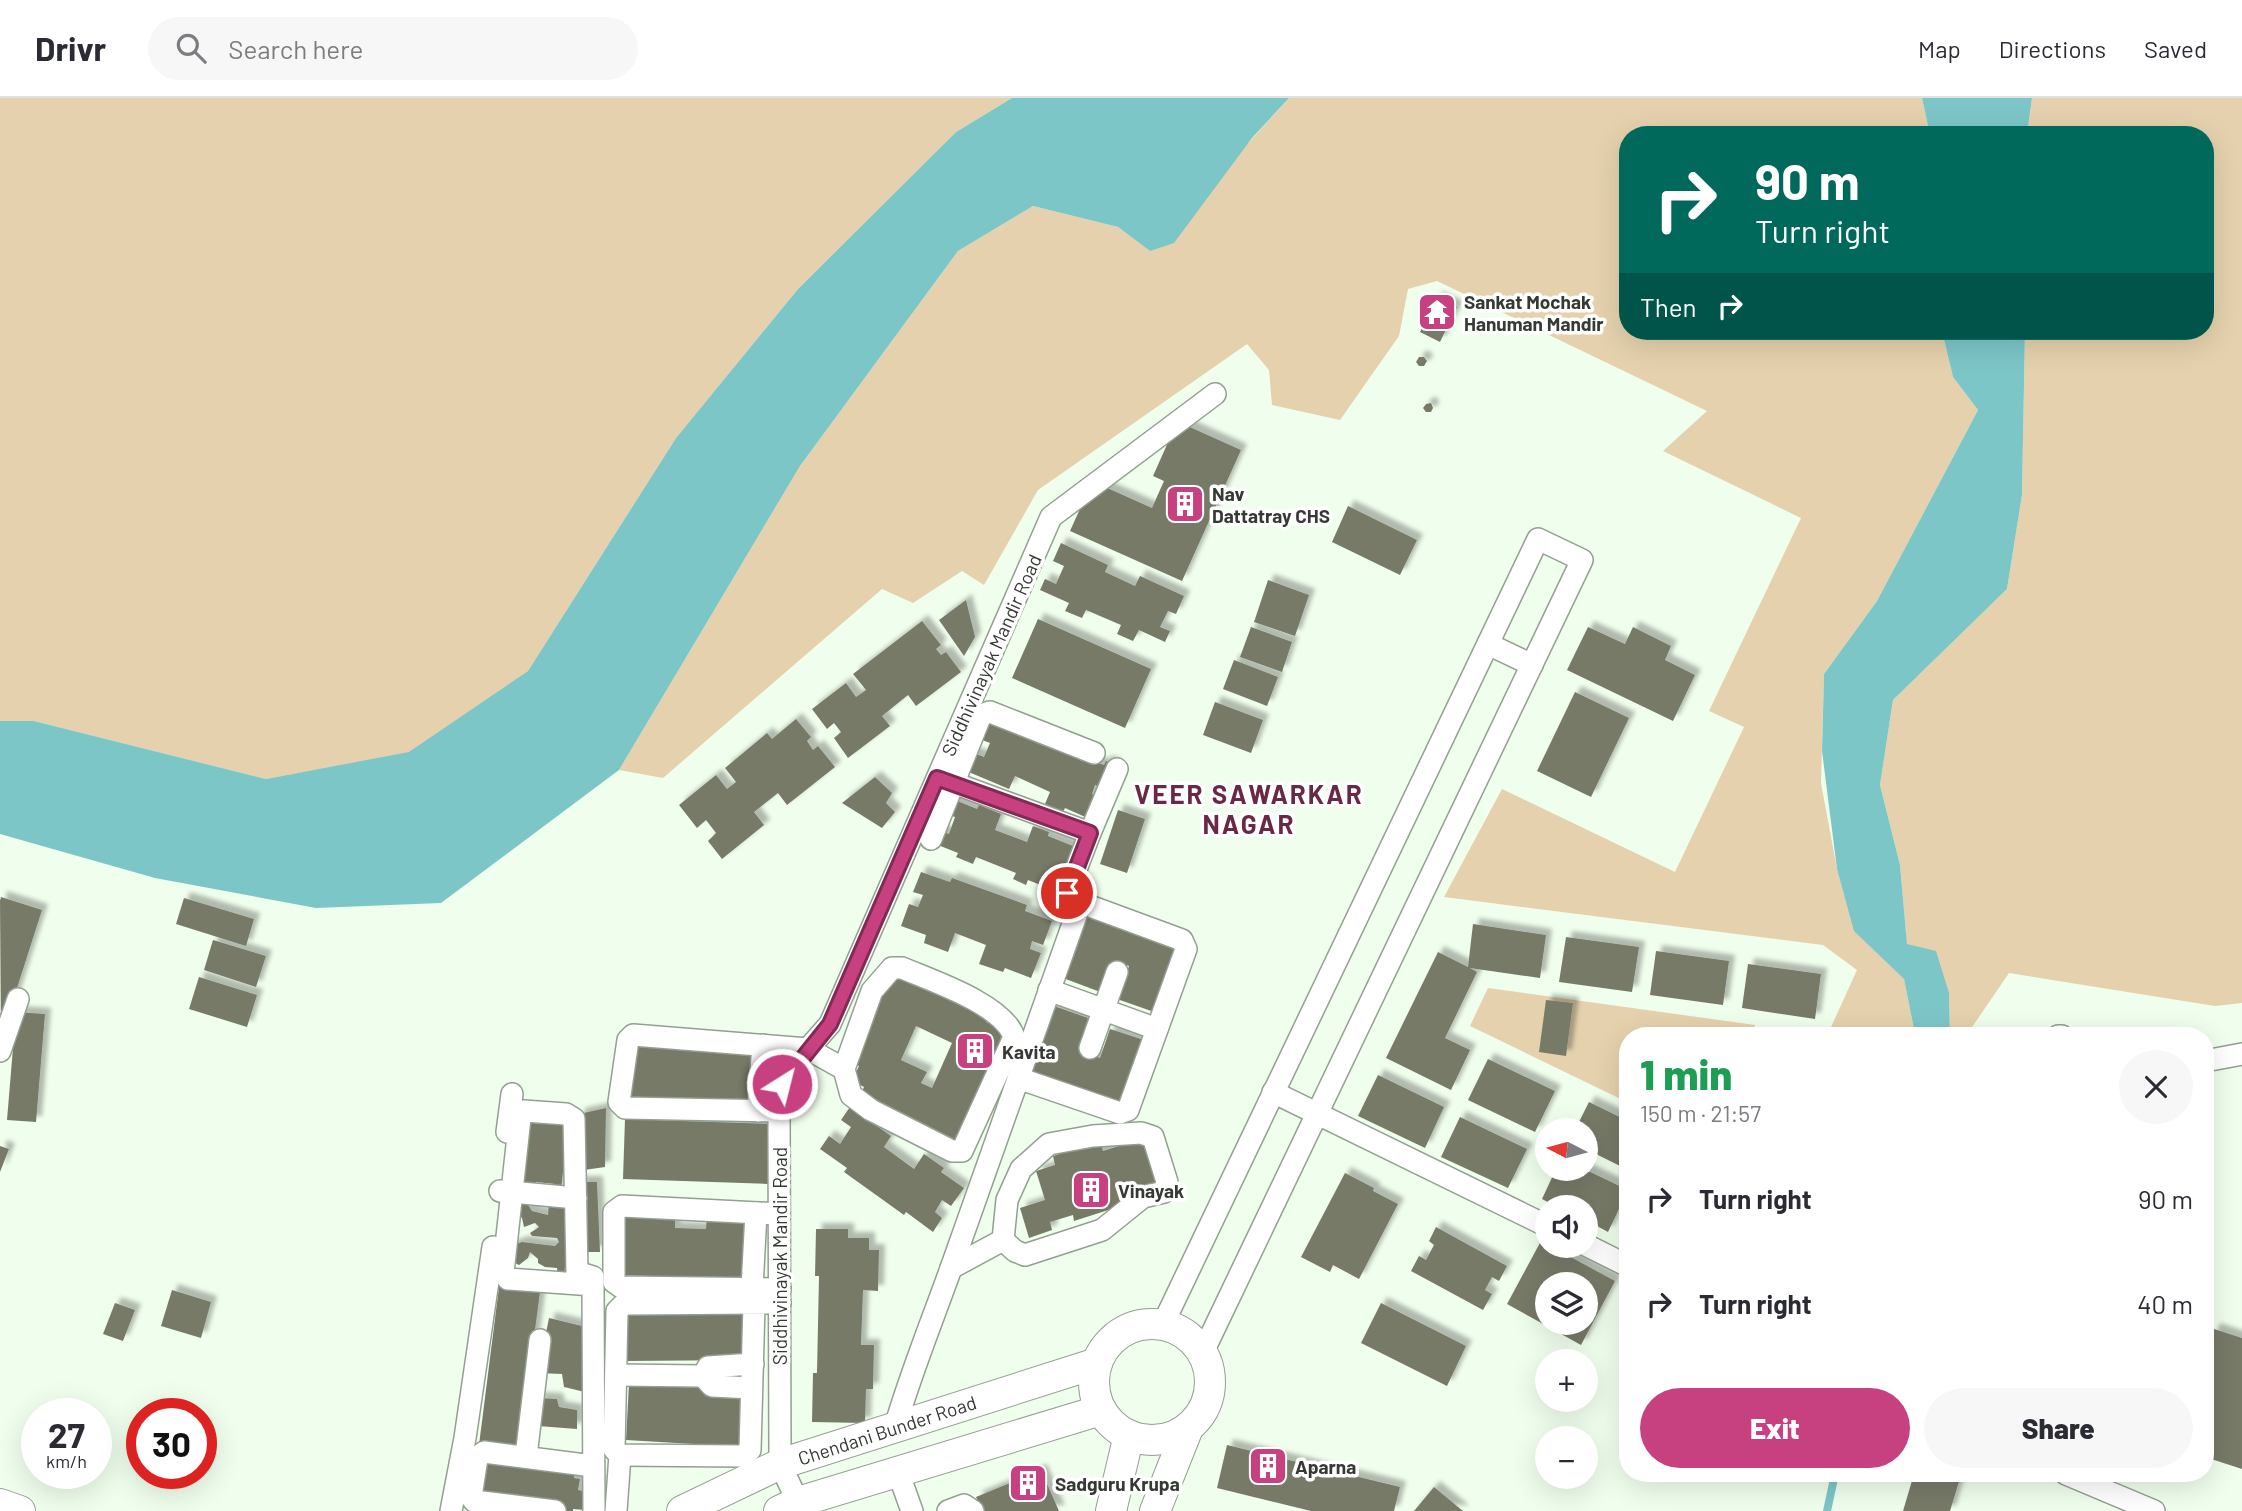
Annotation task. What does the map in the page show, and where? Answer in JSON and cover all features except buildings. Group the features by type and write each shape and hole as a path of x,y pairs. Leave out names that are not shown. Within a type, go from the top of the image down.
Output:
{"main road":[{"path":"1163,1324 1186,1334 1203,1352 1210,1371 1209,1392 1202,1412 1188,1428 1170,1437 1149,1440 1129,1435 1113,1425 1101,1409 1094,1386 1097,1363 1112,1339 1135,1325 1163,1324"},
{"name":"Chendani Bunder Road","path":"682,1511 780,1464 1097,1363"},
{"path":"788,1507 1101,1409"},
{"path":"1162,1508 1188,1428"},
{"path":"1111,1511 1129,1435"},
{"path":"0,1504 20,1511"}],"street":[{"name":"Siddhivinayak Mandir Road","path":"780,1464 779,1214 769,1111 782,1084 830,1024 945,780 1051,517 1216,394"},
{"path":"1163,1324 1538,539 1582,560 1203,1352"},
{"path":"1488,644 1532,666"},
{"path":"931,839 945,780 981,715 990,712 1094,753"},
{"path":"1067,893 1117,769"},
{"path":"945,780 1090,833"},
{"path":"895,1427 911,1372 951,1268 1049,990 1079,907 1087,905 1182,940 1186,949 1128,1110 1120,1114 1018,1078"},
{"path":"892,968 902,968 989,1007 1012,1027 1014,1037 962,1152 952,1151 871,1110 851,1094 844,1069 872,991 892,968"},
{"path":"1090,1048 1117,972"},
{"path":"1049,990 1157,1028"},
{"path":"0,1051 18,999"},
{"path":"763,1045 769,1111 625,1108 619,1102 628,1040 633,1035 763,1045 808,1049 844,1069"},
{"path":"2214,1059 2242,1054"},
{"path":"1273,1092 1535,1221"},
{"path":"451,1511 506,1191 512,1094"},
{"path":"510,1152 524,1111 566,1114 574,1119 577,1272 593,1278 594,1511"},
{"path":"1141,1133 1153,1137 1167,1182 1164,1192 1143,1197 1102,1230 1025,1255 1015,1251 1003,1240 1007,1200 1021,1169 1049,1144 1105,1135 1141,1133"},
{"path":"506,1191 576,1198"},
{"path":"506,1191 503,1273 508,1279 593,1286"},
{"path":"753,1296 621,1287 614,1282 614,1212 622,1206 779,1214"},
{"path":"756,1213 753,1296 750,1450 742,1455 620,1455 614,1449 617,1311 624,1304 753,1296 780,1296"},
{"path":"951,1268 1003,1240"},
{"path":"1598,1251 1619,1262"},
{"path":"465,1438 475,1437 492,1304"},
{"path":"526,1456 540,1340"},
{"path":"703,1376 708,1367 753,1364"},
{"path":"616,1375 703,1376 712,1386 751,1388"},
{"path":"555,1511 474,1501 471,1497 477,1458 485,1452 593,1466"},
{"path":"616,1511 620,1455"},
{"path":"780,1464 788,1507"},
{"path":"898,1472 912,1511"},
{"path":"2085,1482 2154,1511"},
{"path":"948,1511 964,1505 973,1511"}],"shaded area":[{"path":"0,98 1012,98 956,132 798,289 676,438 528,671 409,753 266,779 34,721 0,721"},
{"path":"1289,98 1922,98 1928,126 1619,126 1619,340 1944,340 1953,377 1978,410 1877,601 1824,674 1821,783 1837,869 1855,931 1904,979 1914,1027 1831,1027 1857,970 1823,945 1444,897 1502,789 1675,872 1744,727 1709,711 1801,518 1663,451 1707,411 1437,281 1408,289 1399,336 1340,420 1272,405 1269,370 1247,344 1038,490 984,585 962,571 913,603 882,589 663,778 619,770 800,466 958,251 1033,206 1118,227 1150,251"},
{"path":"2032,98 2242,98 2242,1003 2215,1006 2009,973 1972,1027 1950,1027 1949,993 1907,945 1900,865 1880,785 1893,700 2007,589 2022,495 2025,340 2214,340 2214,126 2028,126"},
{"path":"1488,988 1755,1025 1619,1027 1619,1098 1470,1026"}],"water":[{"path":"1012,98 1289,98 1252,138 1174,243 1150,251 1118,227 1033,206 958,251 800,466 619,770 441,903 316,908 155,878 0,834 0,721 34,721 266,779 409,752 528,671 676,438 798,289 956,132"},
{"path":"1922,98 2032,98 2028,126 1928,126"},
{"path":"1944,340 2025,340 2022,495 2007,589 1893,700 1880,785 1900,865 1907,944 1936,951 1949,993 1950,1027 1914,1027 1904,979 1854,931 1837,869 1822,751 1824,674 1877,601 1978,410 1953,377"}],"waterway":[{"path":"1827,1511 1833,1482"}],"place":[{"name":"Sankat Mochak Hanuman Mandir","path":"1437,312"},
{"name":"Nav Dattatray CHS","path":"1185,504"},
{"name":"Kavita","path":"975,1051"},
{"name":"Vinayak","path":"1091,1190"},
{"name":"Aparna","path":"1268,1466"},
{"name":"Sadguru Krupa","path":"1028,1483"}],"district":[{"name":"VEER SAWARKAR NAGAR","path":"1249,808"}],"route":[{"path":"782,1084 830,1024 937,778 1090,833 1067,893"}]}
